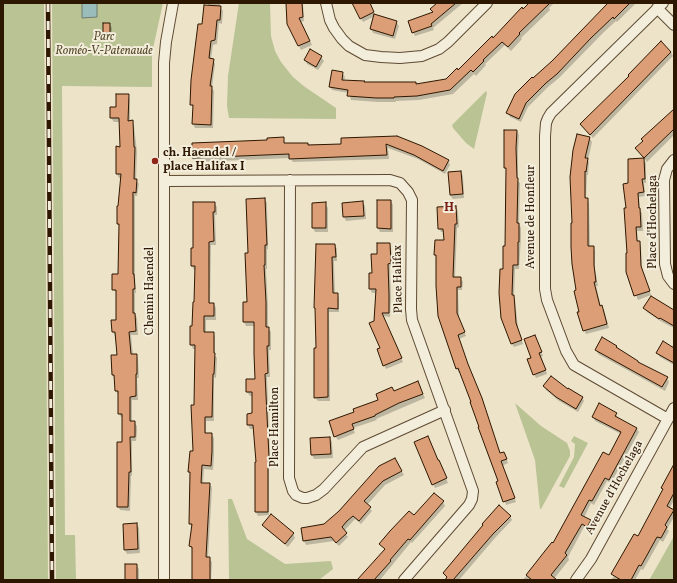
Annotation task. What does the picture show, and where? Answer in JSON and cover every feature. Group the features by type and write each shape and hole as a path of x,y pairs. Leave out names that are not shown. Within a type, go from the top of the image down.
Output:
{"street":[{"name":"Chemin Haendel","path":"164,580 164,53 173,3"},
{"path":"326,3 330,20 334,28 342,39 352,48 365,55 400,58 422,56 437,50 448,42 487,3"},
{"path":"660,6 674,25"},
{"name":"Avenue de Honfleur","path":"660,6 551,113 548,118 544,136 545,289 566,352 574,365 668,418"},
{"name":"Place d'Hochelaga","path":"674,160 667,169 664,180 665,264 668,276 674,284"},
{"name":"Place Hamilton","path":"290,180 289,478 293,491 303,498 316,495 324,489 364,448 445,410"},
{"name":"Place Halifax","path":"164,181 390,180 400,183 406,188 412,200 412,316 473,487 473,495 469,505 404,580"},
{"name":"Avenue d'Hochelaga","path":"576,580 590,559 674,408"}],"green space":[{"path":"3,3 44,3 48,580 3,580"},
{"name":"Parc Roméo-V.-Patenaude","path":"52,3 163,3 152,53 152,87 62,86 65,535 75,535 76,580 56,580"},
{"path":"239,3 270,3 271,36 275,51 281,62 293,77 336,108 336,119 229,118 227,106 228,76"},
{"path":"486,91 487,93 474,149 466,143 452,125"},
{"path":"515,403 541,426 567,443 570,451 570,456 541,509 535,460"},
{"path":"574,436 588,443 564,488 559,486 574,457 575,444 571,441"},
{"path":"228,499 232,499 247,539 285,564 331,561 333,569 319,580 229,580"},
{"path":"674,536 674,580 649,580 655,570"}],"water":[{"path":"82,3 97,3 97,17 82,18"}],"building":[{"path":"286,3 302,3 303,17 299,18 310,41 298,46 287,24"},
{"path":"352,3 370,3 374,12 360,19"},
{"path":"437,3 456,3 431,24 432,26 412,33 408,21 433,12 430,9"},
{"path":"529,3 550,3 519,33 520,34 508,47 502,42 473,72 471,70 450,90 417,96 376,98 347,96 348,90 329,87 332,70 343,72 342,80 365,81 364,82 416,82 416,84 446,79 457,68 458,70 492,36 493,38 522,7 523,9"},
{"path":"608,3 630,3 614,19 613,17 591,38 557,74 526,103 519,119 506,113 515,94 532,77 533,78 552,61"},
{"path":"204,5 221,6 220,20 217,20 215,40 211,41 209,58 214,59 210,86 212,86 211,125 192,124 193,105 190,105 191,80 198,24 202,24"},
{"path":"374,14 397,21 393,36 370,29"},
{"path":"103,23 110,23 110,33 103,33"},
{"path":"661,41 671,52 590,135 580,124 629,76 628,75"},
{"path":"310,49 322,56 316,67 304,60"},
{"path":"116,94 129,94 128,121 133,120 135,147 134,179 137,179 136,193 133,192 133,274 135,289 133,289 133,313 135,313 136,331 129,332 131,354 137,354 137,374 136,396 130,397 130,421 135,421 135,437 130,437 131,472 129,472 128,507 117,507 117,442 122,442 122,414 118,414 118,391 115,391 114,375 112,375 111,355 117,355 115,332 112,332 111,320 116,320 116,290 112,290 112,274 118,274 119,224 117,224 117,206 121,174 116,174 116,146 120,147 119,118 110,118 110,107 116,107"},
{"path":"674,109 674,129 644,158 635,148 643,141 641,139"},
{"path":"504,130 517,130 517,223 519,223 519,242 518,265 513,265 512,295 514,295 516,323 522,340 511,344 501,318 499,293 500,269 503,269 503,246 505,246 506,168 504,168"},
{"path":"577,134 590,137 585,158 588,158 586,172 585,171 585,198 588,198 588,246 594,246 596,282 594,282 600,306 602,305 607,324 583,331 577,312 579,312 574,291 576,290 571,247 572,223 570,177 573,150"},
{"path":"397,136 422,146 449,160 443,171 414,155 386,144 387,155 289,159 289,154 192,158 192,143 267,140 267,138 284,137 284,143 308,143 308,145 341,144 341,138"},
{"path":"644,158 645,179 642,179 644,192 638,193 641,227 636,227 637,241 640,241 641,266 650,291 634,296 626,272 627,253 624,208 626,208 623,184 628,183 628,159"},
{"path":"461,171 463,194 450,195 448,172"},
{"path":"265,198 267,245 265,245 264,265 266,327 269,327 269,346 267,346 268,373 265,374 269,457 268,512 255,512 256,462 253,425 247,425 247,414 252,413 252,392 246,392 246,379 255,379 254,322 243,322 243,302 247,302 245,253 248,253 246,199"},
{"path":"377,200 391,200 391,229 377,228"},
{"path":"363,201 364,216 343,217 342,203"},
{"path":"193,202 215,202 215,212 213,212 214,241 209,242 209,303 214,303 214,316 204,316 204,332 214,332 215,353 212,417 205,417 205,433 212,433 212,451 211,466 202,465 201,483 210,483 206,557 210,557 210,580 192,580 192,547 189,546 192,524 189,524 190,472 188,472 190,451 193,451 191,405 194,405 195,345 190,345 190,326 192,326 194,302 195,266 191,266 191,248 193,248"},
{"path":"326,202 326,228 312,228 312,203"},
{"path":"456,206 457,224 455,224 453,277 461,277 461,287 457,287 457,313 465,332 458,335 482,398 500,453 504,452 507,459 501,461 515,498 503,502 496,482 498,481 478,427 471,402 458,368 456,369 438,316 436,255 434,255 435,240 444,240 443,229 438,229 437,207"},
{"path":"377,243 390,243 391,263 388,264 389,313 382,313 402,358 383,366 377,349 380,348 369,323 374,321 376,289 369,289 369,273 372,273 371,254 377,254"},
{"path":"316,244 335,244 336,257 332,257 333,293 338,293 338,309 328,308 328,397 314,398 314,348 316,348 314,308"},
{"path":"651,296 674,310 674,326 660,318 659,319 643,308"},
{"path":"535,335 542,352 539,353 546,370 533,375 527,359 531,358 524,339"},
{"path":"602,337 638,362 668,377 662,387 595,350"},
{"path":"663,341 674,348 674,363 656,353"},
{"path":"551,376 568,389 583,397 576,409 556,397 543,386"},
{"path":"418,381 423,394 399,403 375,416 352,424 354,429 334,437 329,421 354,412 353,409 378,400 376,394 392,387 394,391"},
{"path":"599,403 617,413 615,416 637,428 609,480 605,478 592,501 589,500 581,515 591,520 587,527 582,524 565,553 567,555 551,575 557,580 532,580 526,575 552,542 553,543 603,452 609,455 621,432 592,417"},
{"path":"428,436 447,478 432,485 414,442"},
{"path":"330,437 331,454 311,455 310,438"},
{"path":"395,458 402,471 383,481 364,501 371,507 359,521 353,516 347,521 342,527 347,533 336,543 331,537 303,541 301,528 324,524 339,511 379,466"},
{"path":"674,464 674,493 667,506 674,510 665,525 667,527 661,538 657,537 641,566 639,565 631,580 621,580 611,574 634,534 638,536 663,489 661,488"},
{"path":"434,493 444,501 410,540 408,539 374,580 357,580 385,549 379,544 390,531 409,511 414,515"},
{"path":"499,505 511,516 493,534 453,580 445,580 447,577 443,573"},
{"path":"271,514 294,533 285,544 262,525"},
{"path":"137,523 138,549 124,550 123,524"},
{"path":"125,564 137,564 137,580 125,580"}],"railway":[{"path":"48,3 52,580"}],"place":[{"name":"ch. Haendel / place Halifax I","path":"155,161"}],"district":[{"name":"H","path":"449,209"}]}
